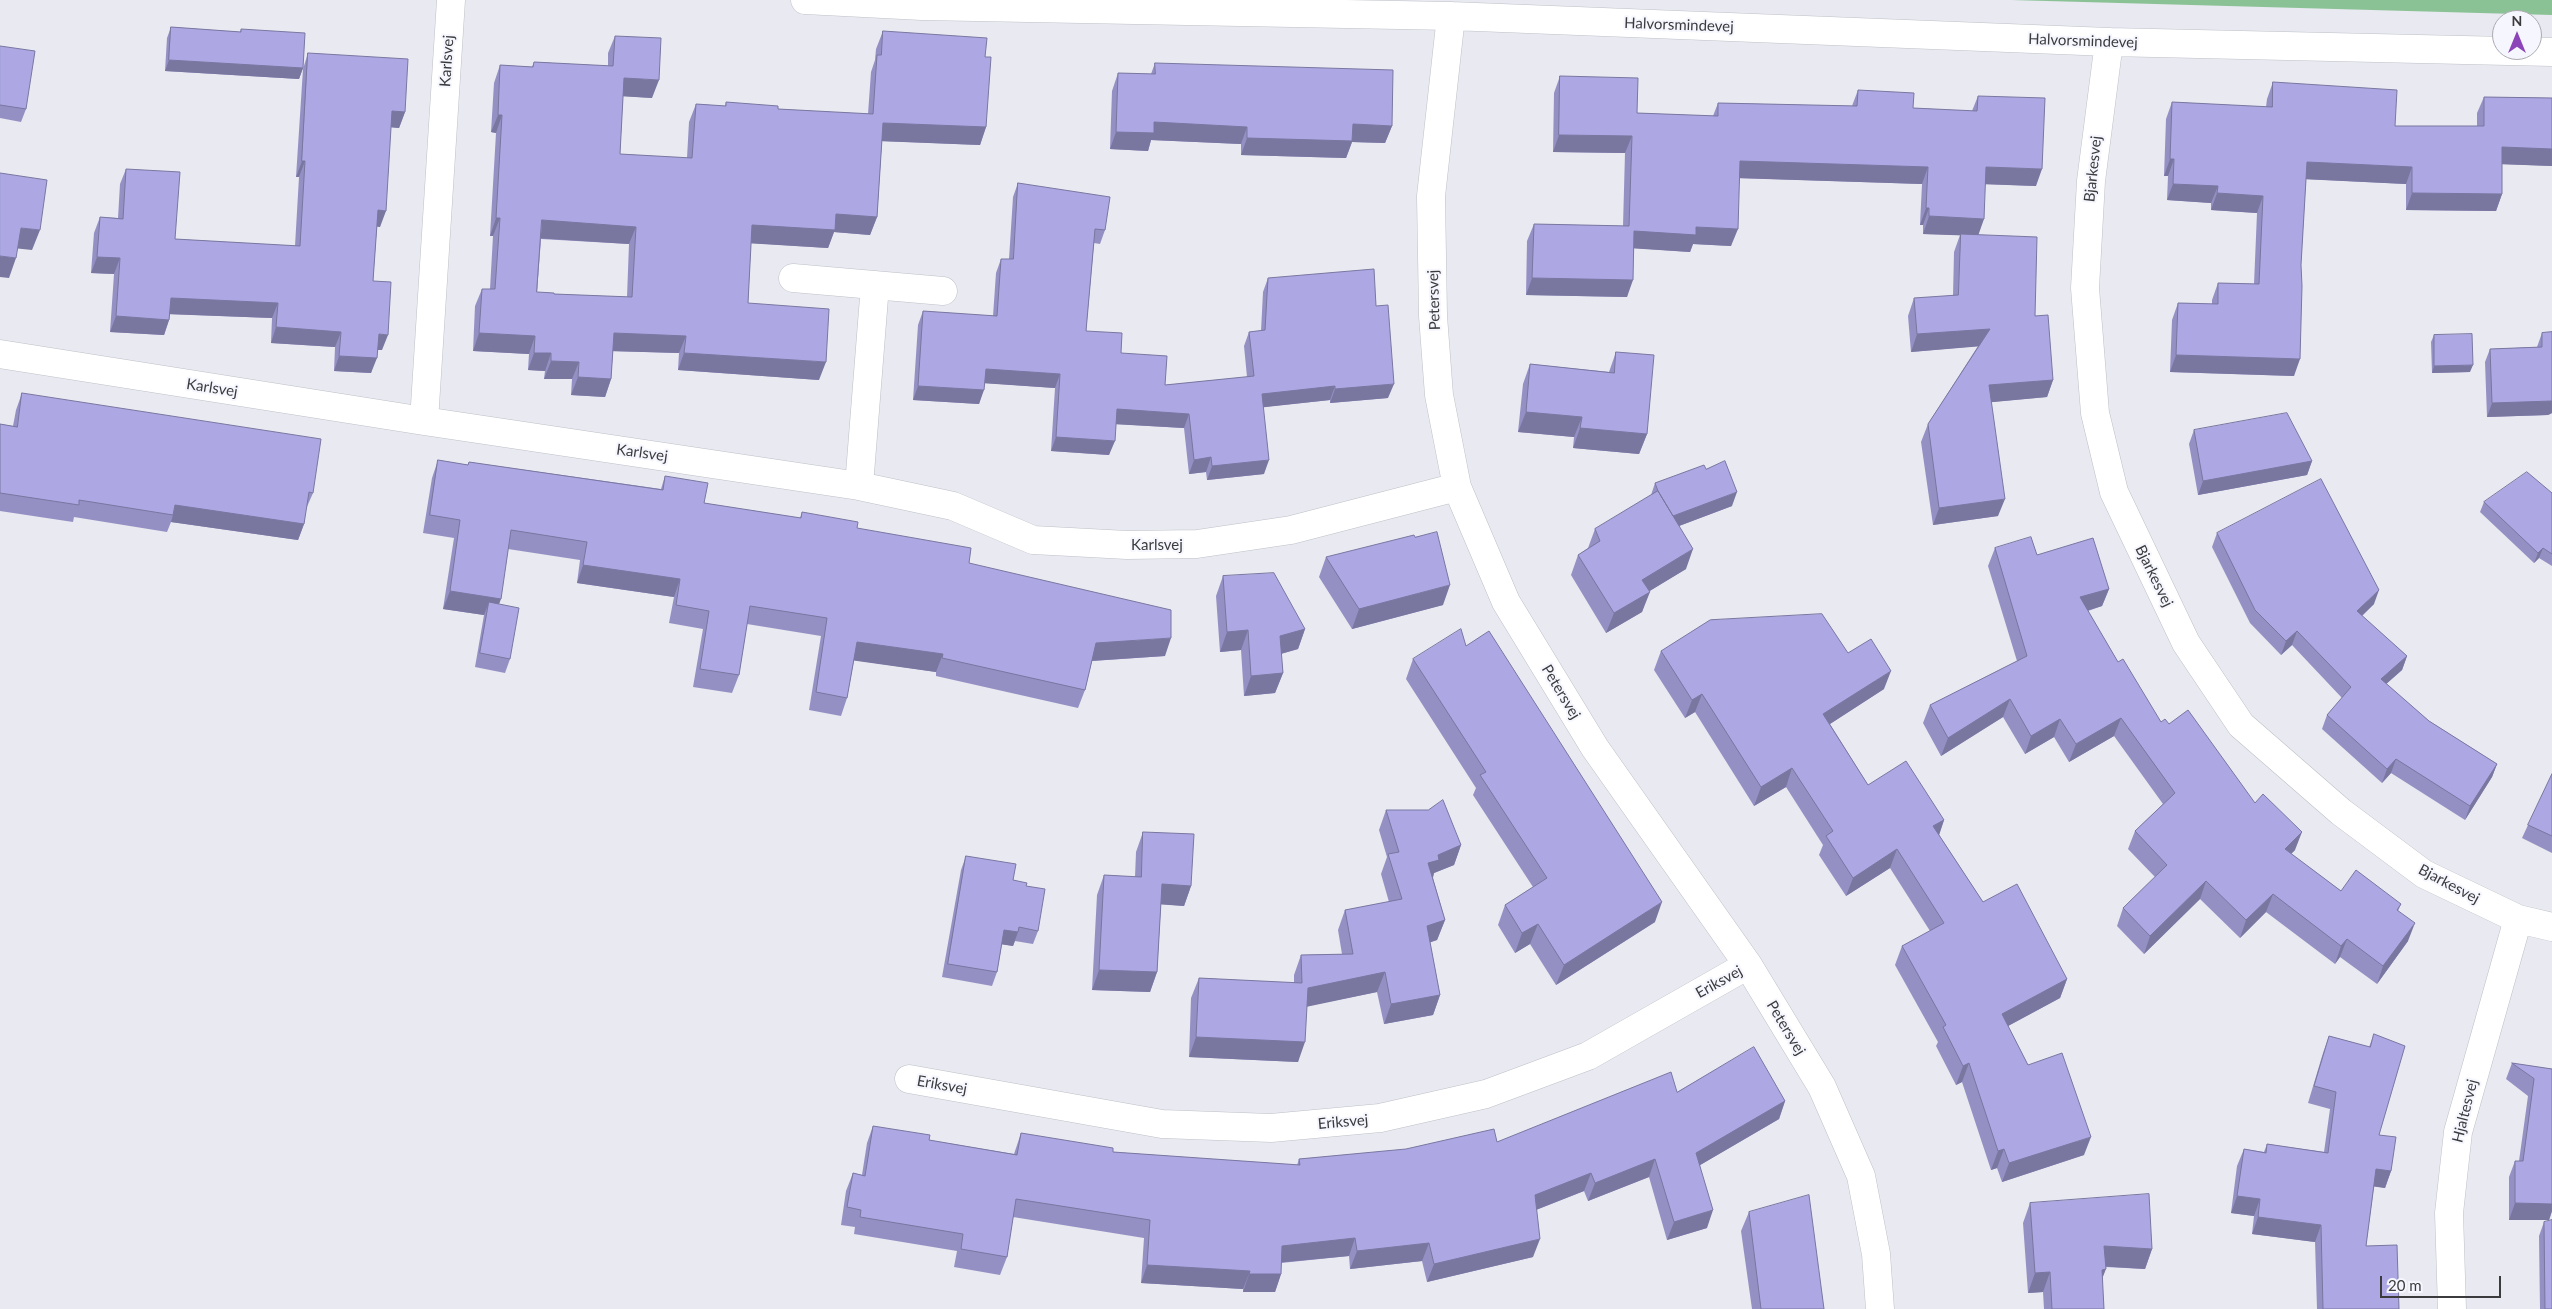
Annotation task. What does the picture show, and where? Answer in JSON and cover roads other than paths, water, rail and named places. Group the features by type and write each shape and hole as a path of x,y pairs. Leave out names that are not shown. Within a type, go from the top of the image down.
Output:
{"street":[{"name":"Karlsvej","path":"424,421 451,0"},
{"name":"Halvorsmindevej","path":"805,0 932,6 1451,16 2109,42 2552,52"},
{"name":"Petersvej","path":"1451,16 1431,196 1433,316 1439,395 1457,487 1506,602 1595,748 1748,965 1822,1087 1860,1176 1876,1254 1880,1309"},
{"name":"Bjarkesvej","path":"2109,42 2091,181 2085,288 2095,413 2114,492 2186,643 2241,724 2341,812 2424,874 2518,919 2552,927"},
{"path":"793,278 943,291"},
{"path":"859,486 875,285"},
{"name":"Karlsvej","path":"0,354 424,421 859,486 953,506 1033,540 1127,545 1197,544 1291,530 1457,487"},
{"name":"Hjaltesvej","path":"2452,1309 2449,1214 2458,1132 2518,919"},
{"name":"Eriksvej","path":"909,1079 1162,1124 1271,1128 1380,1118 1486,1094 1588,1056 1748,965"}]}
